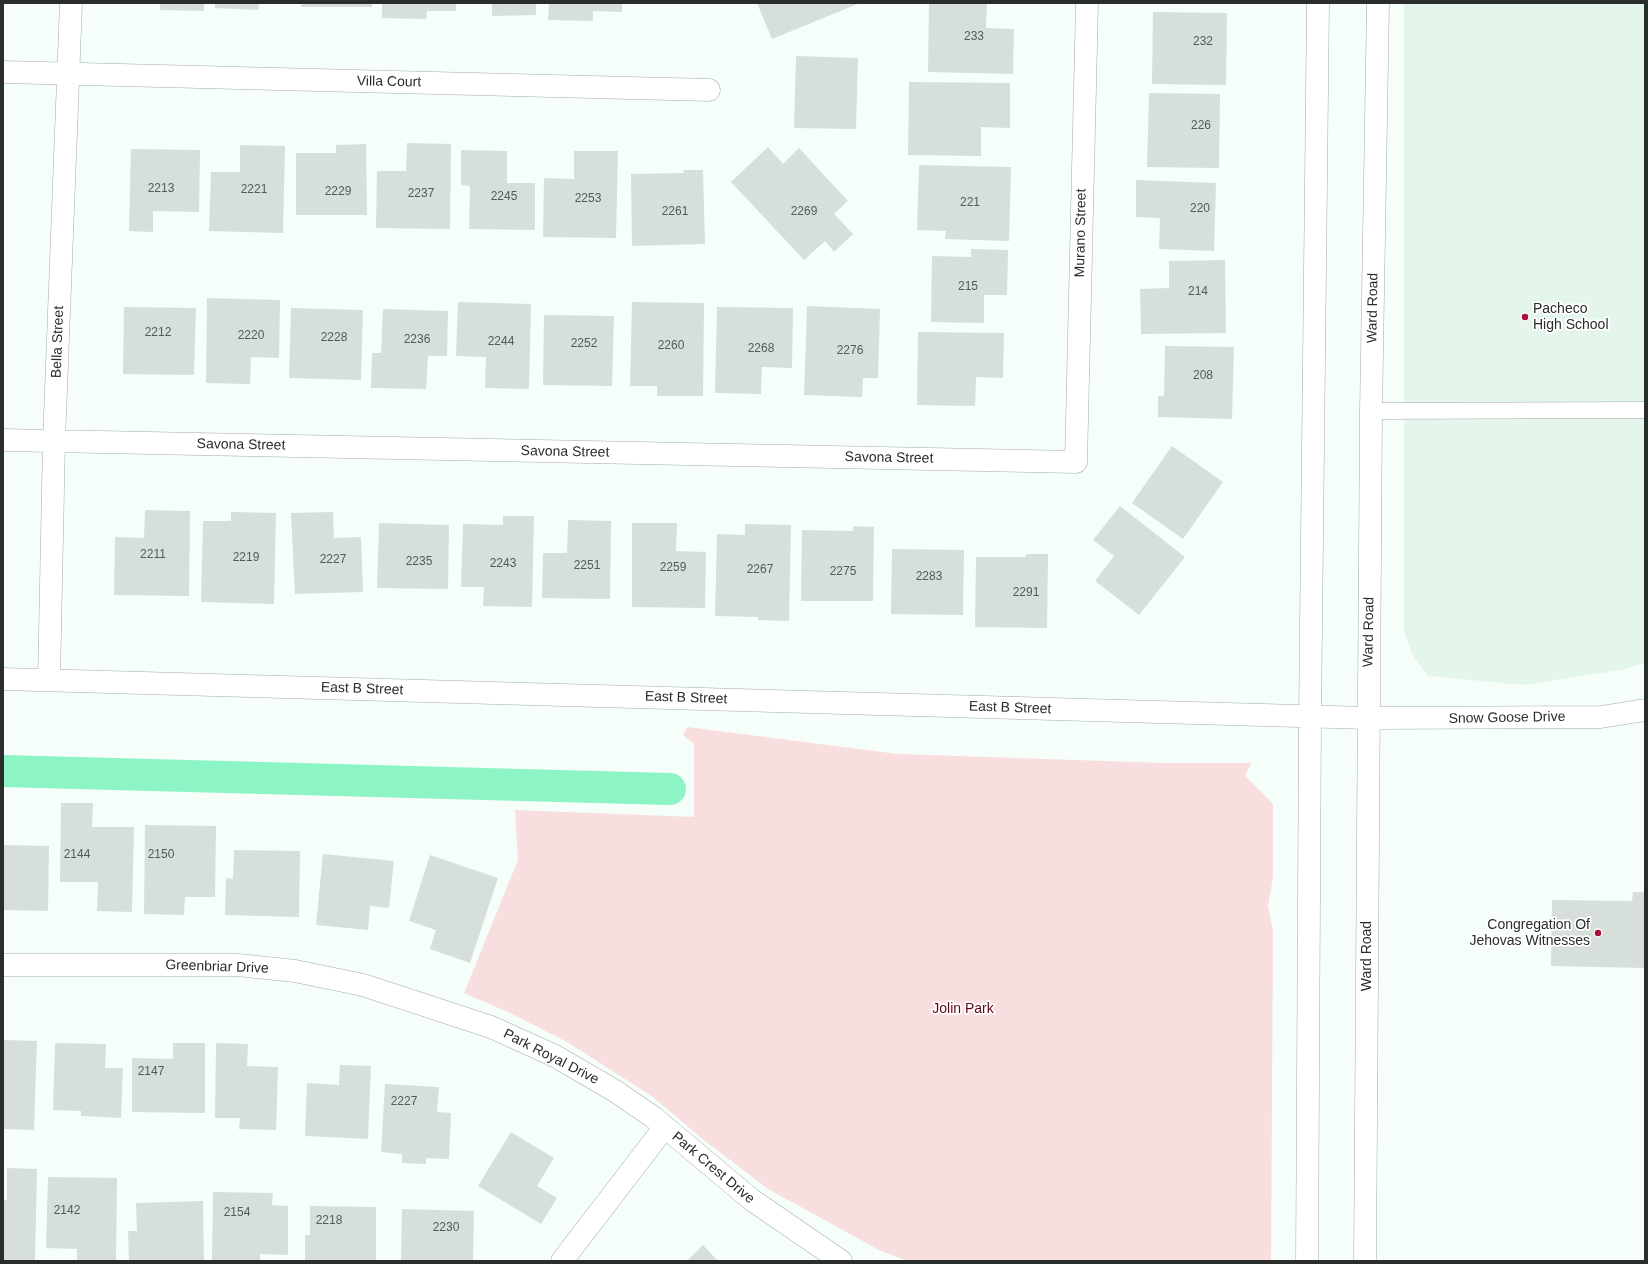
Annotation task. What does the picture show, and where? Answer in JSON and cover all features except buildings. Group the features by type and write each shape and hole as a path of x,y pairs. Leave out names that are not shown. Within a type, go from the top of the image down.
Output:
{"street":[{"name":"Bella Street","path":"49,680 54,441 70,74 71,3"},
{"name":"Murano Street","path":"1076,462 1087,3"},
{"path":"1307,1261 1310,716 1318,3"},
{"name":"Ward Road","path":"1365,1261 1371,411 1378,3"},
{"name":"Villa Court","path":"3,72 709,90"},
{"name":"Savona Street","path":"3,440 1076,462"},
{"name":"East B Street","path":"3,679 1368,718"},
{"name":"Snow Goose Drive","path":"1368,718 1601,717 1645,710"},
{"name":"Greenbriar Drive","path":"3,965 238,965 295,971 340,980 363,985 427,1005"},
{"name":"Park Royal Drive","path":"427,1005 491,1027 555,1056 615,1091 664,1128"},
{"name":"Park Crest Drive","path":"562,1261 664,1128 752,1200 841,1261"}],"lane":[{"path":"1371,411 1645,410"}],"shaded area":[{"name":"Pacheco High School","path":"1404,3 1645,3 1645,663 1621,670 1524,685 1428,676 1413,656 1404,631"}],"green space":[{"name":"Jolin Park","path":"687,727 898,754 1163,763 1251,763 1245,776 1273,804 1273,878 1268,906 1273,931 1271,1261 908,1261 879,1250 768,1189 700,1137 653,1097 567,1042 512,1014 464,993 518,860 515,810 694,817 694,744 683,735"}],"waterway":[{"path":"3,771 670,789"}],"place":[{"name":"Pacheco High School","path":"1525,317"},
{"name":"Congregation Of Jehovas Witnesses","path":"1598,933"}]}
